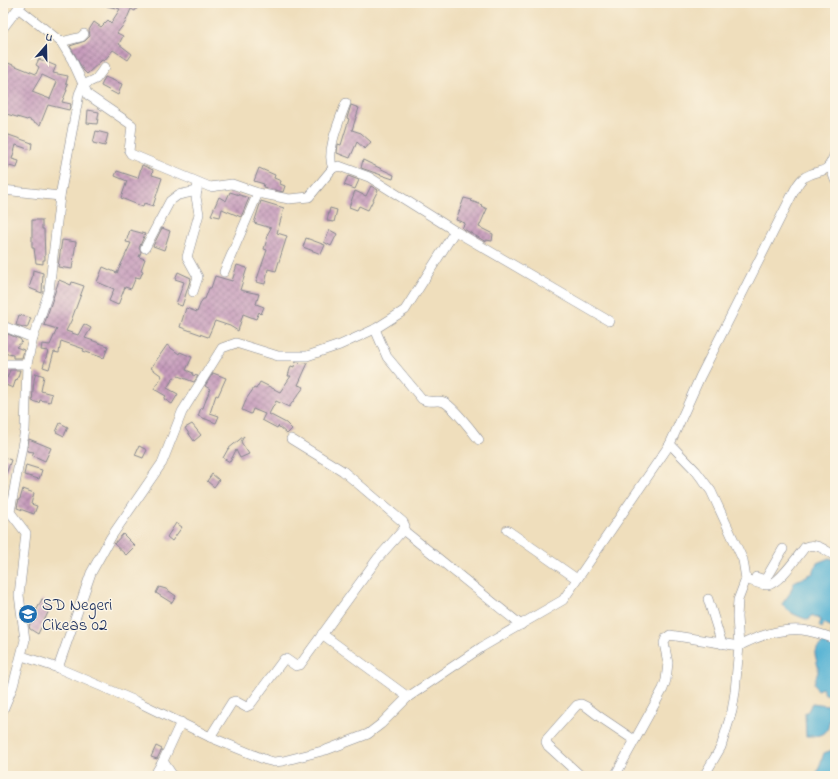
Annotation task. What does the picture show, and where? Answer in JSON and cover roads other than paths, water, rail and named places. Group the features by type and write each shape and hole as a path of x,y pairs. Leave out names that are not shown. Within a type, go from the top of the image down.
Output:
{"street":[{"path":"3,28 20,6 61,42 72,60 88,95 132,125 129,151 131,154 197,187"},
{"path":"61,42 81,37 84,34"},
{"path":"3,710 13,686 25,640 19,595 26,533 10,512 25,430 27,364 33,338 49,291 60,196 79,94 83,85 96,79 105,68"},
{"path":"333,168 330,161 331,148 346,103"},
{"path":"22,656 58,668 138,702 210,737 274,762 326,750 368,734 381,724 408,697 482,647 563,600 670,444 700,377 797,186 804,177 828,168 835,153"},
{"path":"145,248 170,201 178,195 197,187 232,184 258,193 289,199 309,197 333,168 339,166 369,177 455,230 609,320"},
{"path":"828,168 835,180"},
{"path":"193,292 198,277 187,257 199,214 197,187"},
{"path":"3,190 60,196"},
{"path":"224,272 258,193"},
{"path":"58,668 91,573 111,537 162,463 182,412 222,348 236,343 278,356 307,356 340,345 375,329 405,310 455,230"},
{"path":"3,326 33,338"},
{"path":"375,329 386,357 422,399 428,402 438,401 447,404 479,440"},
{"path":"3,364 27,364"},
{"path":"210,737 232,702 234,701 248,706 282,661 286,659 296,666 300,665 378,558 405,526 403,522 343,471 291,439"},
{"path":"670,444 711,491 743,560 745,576 738,600 737,617 743,644 729,722 720,747 704,776"},
{"path":"403,530 521,625"},
{"path":"507,530 577,579"},
{"path":"745,576 767,585 772,584 805,547 810,545 816,546 835,556"},
{"path":"745,576 765,580 784,548"},
{"path":"708,600 722,644"},
{"path":"615,776 658,698 666,680 668,663 664,643 666,638 670,635 722,644 743,644 766,635 796,630 810,631 835,639"},
{"path":"322,634 408,697"},
{"path":"581,776 548,746 546,742 577,705 582,704 587,707 634,740"},
{"path":"154,776 163,761 181,722"},
{"path":"163,761 173,776"}],"water":[{"path":"829,558 835,560 835,636 831,634 834,628 824,623 822,628 819,626 821,620 812,615 809,620 798,616 787,610 782,604 790,593 794,582 813,573 817,563"},
{"path":"827,640 835,643 835,692 830,695 825,694 822,688 817,690 814,683 818,672 815,654 818,647"},
{"path":"812,703 835,706 835,712 829,721 828,729 823,734 818,736 806,736 805,713 808,711"},
{"path":"835,749 835,776 816,776 824,753"}],"place":[{"name":"SD Negeri Cikeas 02","path":"28,614"}]}
